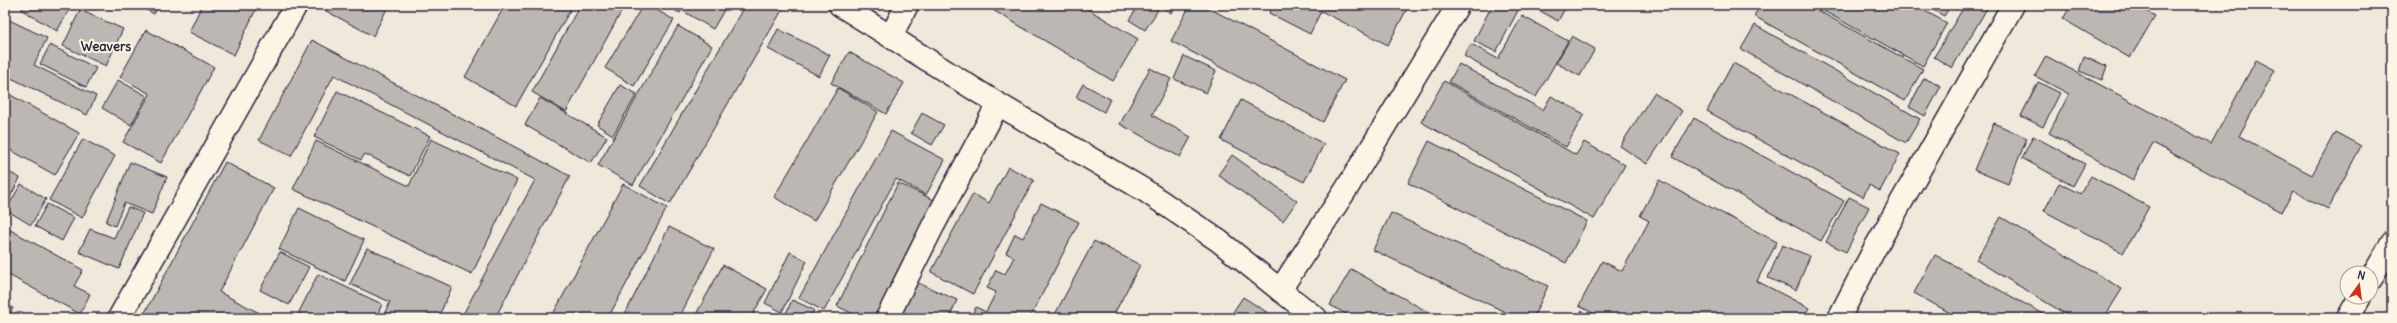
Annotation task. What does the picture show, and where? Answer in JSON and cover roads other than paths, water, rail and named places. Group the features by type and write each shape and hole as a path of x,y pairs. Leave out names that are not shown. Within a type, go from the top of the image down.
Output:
{"street":[{"path":"119,318 296,5"},
{"path":"840,5 998,104 1144,190 1219,241 1316,318"},
{"path":"891,36 907,5"},
{"path":"1280,290 1347,188 1458,5"},
{"path":"1839,318 1874,250 2013,5"},
{"path":"887,318 933,226 998,104"},
{"path":"2379,265 2392,243"},
{"path":"2348,318 2355,305"}],"district":[{"name":"Weavers","path":"106,46"}]}
